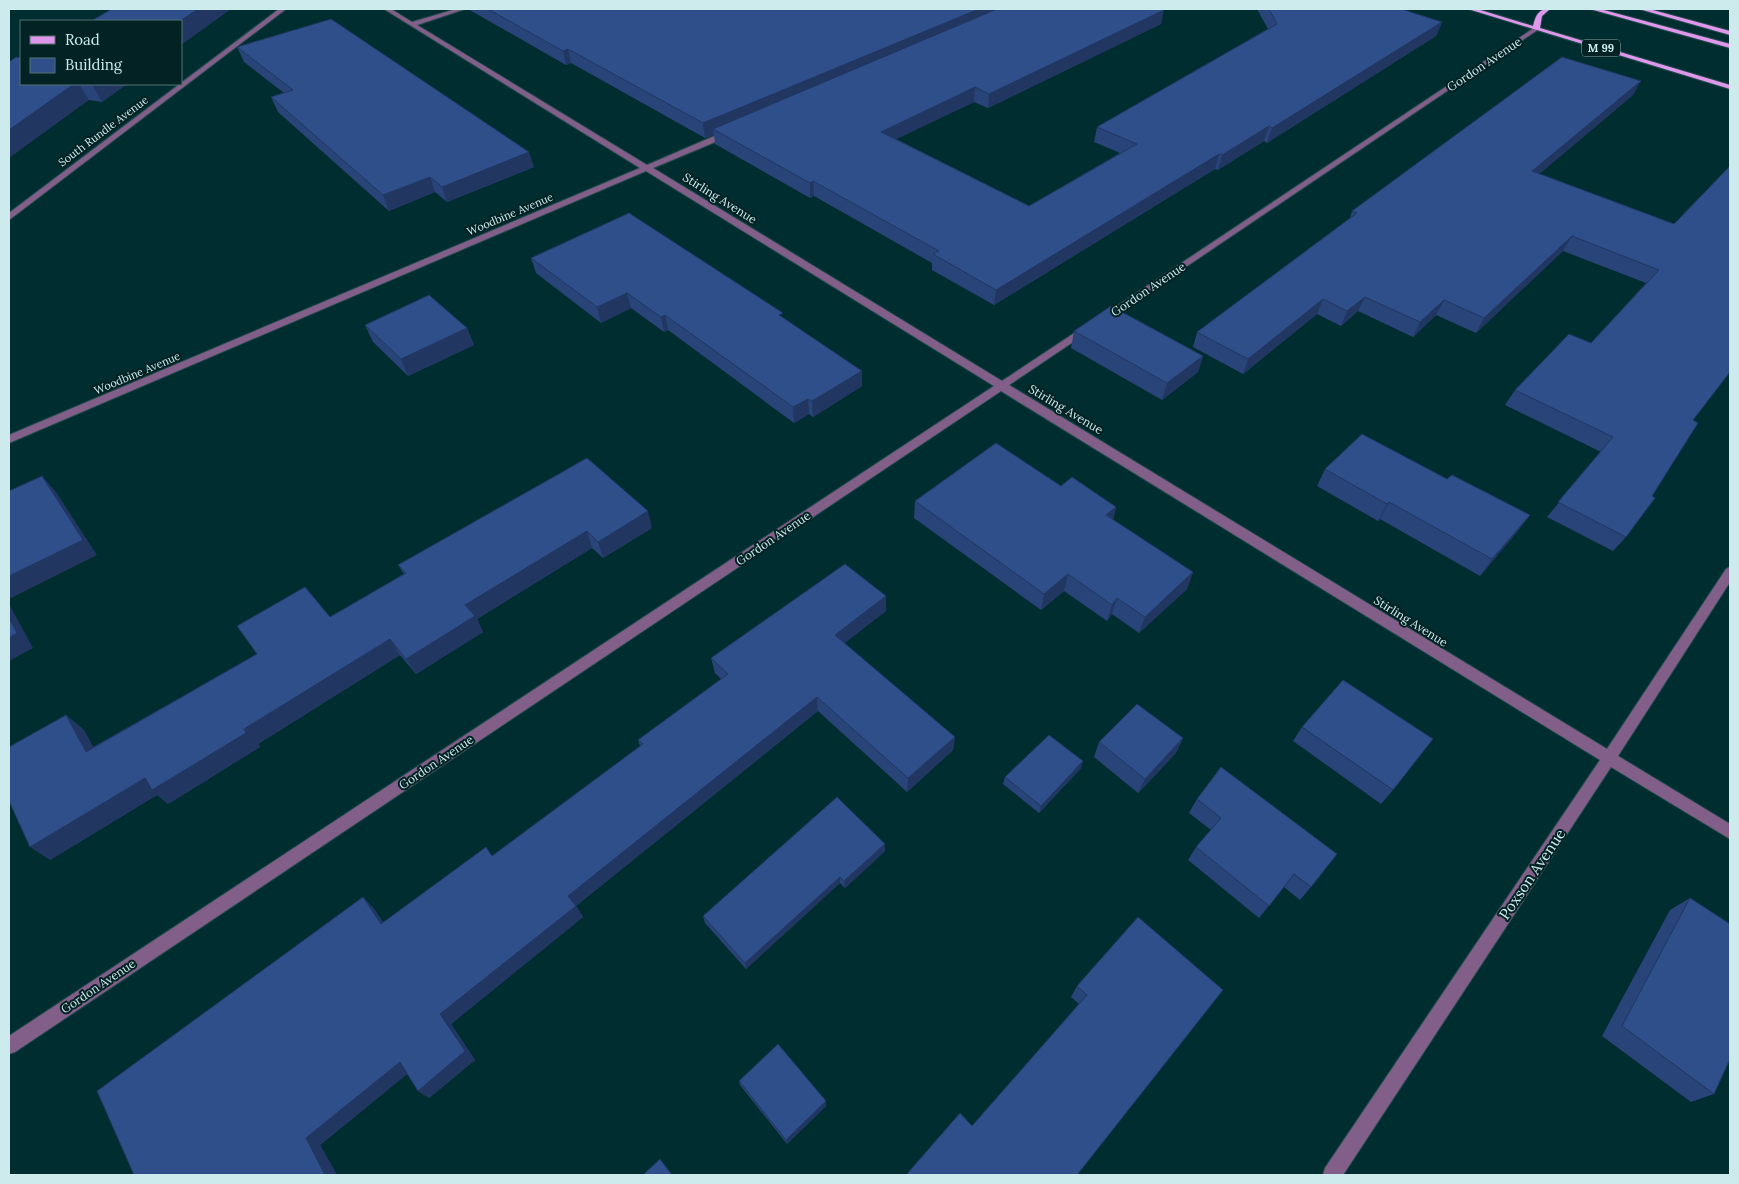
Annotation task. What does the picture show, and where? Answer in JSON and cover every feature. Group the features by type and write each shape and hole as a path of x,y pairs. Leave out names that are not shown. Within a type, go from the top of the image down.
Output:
{"main road":[{"name":"M 99","path":"1471,9 1730,87"},
{"path":"1536,29 1539,15 1547,9"},
{"path":"1593,9 1730,46"},
{"path":"1642,9 1730,34"}],"street":[{"name":"South Rundle Avenue","path":"9,217 283,9"},
{"name":"Stirling Avenue","path":"387,9 1730,832"},
{"path":"412,24 462,9"},
{"name":"Gordon Avenue","path":"9,1046 1002,387 1536,29"},
{"name":"Woodbine Avenue","path":"9,440 737,130"},
{"name":"Poxson Avenue","path":"1332,1175 1730,572"}],"building":[{"path":"112,9 198,9 182,20 93,20"},
{"path":"488,9 979,9 703,123 568,49 563,51"},
{"path":"997,9 1164,10 989,94 975,87 881,132 1029,206 1137,144 1097,127 1277,24 1269,9 1401,9 1442,22 1272,128 1269,126 1222,155 1219,154 996,290 933,254 939,251 813,181 810,183 713,129"},
{"path":"331,19 529,152 442,187 430,177 383,195 271,97 293,90 237,47"},
{"path":"16,57 20,58 20,85 73,85 9,130 9,62"},
{"path":"1562,57 1641,81 1532,171 1674,224 1730,166 1730,372 1693,420 1698,423 1652,496 1655,498 1626,537 1558,502 1613,437 1515,390 1569,334 1591,343 1659,270 1572,236 1484,318 1444,300 1420,322 1365,297 1347,311 1323,299 1248,359 1197,332 1357,213 1352,211"},
{"path":"629,213 783,313 779,315 862,371 812,401 808,399 793,407 665,315 661,317 627,293 597,307 531,258"},
{"path":"429,295 467,328 401,359 365,325"},
{"path":"1111,306 1203,356 1167,383 1074,331"},
{"path":"1362,434 1447,479 1452,475 1530,515 1492,559 1325,469"},
{"path":"996,443 1061,486 1072,477 1116,507 1106,515 1193,572 1145,617 1117,598 1112,605 1068,574 1044,594 915,501"},
{"path":"587,458 648,511 598,542 587,531 465,605 475,616 406,659 390,639 244,729 246,733 152,790 145,778 30,847 9,801 9,747 66,715 86,752 257,654 237,626 305,587 330,617 406,573 398,565"},
{"path":"42,476 83,540 9,576 9,491"},
{"path":"845,564 886,596 835,635 955,737 908,778 817,697 568,896 576,906 440,1014 465,1051 418,1091 400,1062 306,1138 325,1175 134,1175 97,1091 363,897 381,924 486,847 492,856 643,744 638,740 728,674 711,658"},
{"path":"9,618 17,633 9,638"},
{"path":"1343,680 1433,739 1393,790 1302,727"},
{"path":"1137,704 1183,738 1145,779 1099,742"},
{"path":"1049,735 1083,761 1041,806 1005,777"},
{"path":"1221,767 1337,854 1311,887 1294,874 1269,906 1196,847 1221,818 1197,799"},
{"path":"837,797 885,844 844,881 840,877 745,963 703,916"},
{"path":"1690,898 1730,924 1730,1059 1714,1094 1622,1026"},
{"path":"1138,917 1223,990 1077,1175 906,1175 960,1113 972,1126 1087,995 1077,986"},
{"path":"778,1044 826,1101 786,1140 739,1081"},
{"path":"660,1159 672,1175 643,1175"}]}
